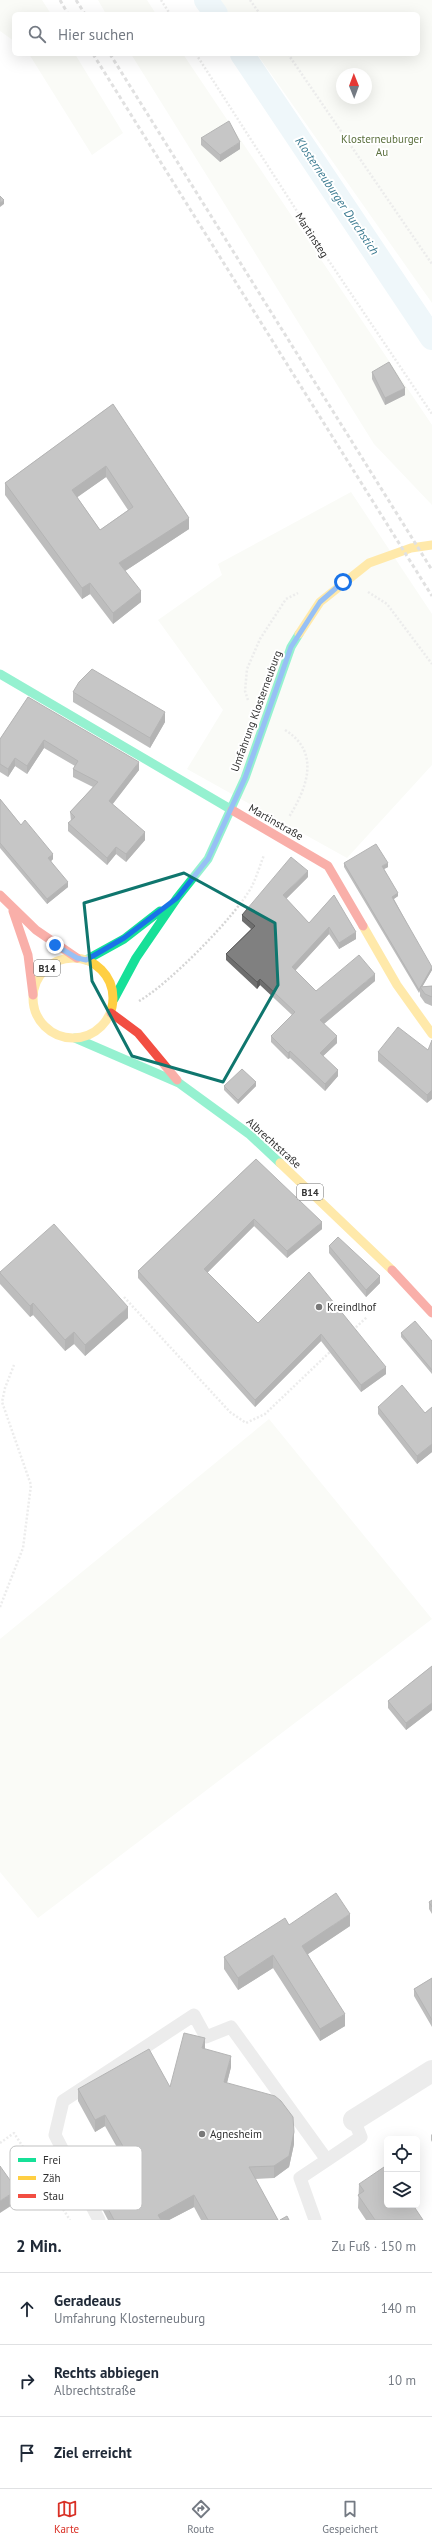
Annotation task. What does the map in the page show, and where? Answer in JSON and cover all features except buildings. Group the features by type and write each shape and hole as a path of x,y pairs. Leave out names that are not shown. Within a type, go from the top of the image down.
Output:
{"main road":[{"name":"Umfahrung Klosterneuburg","path":"113,1006 136,958 177,898 208,859 245,778 291,647 320,602 369,563 411,548 432,545"},
{"name":"Martinstraße","path":"0,674 328,866 397,985 432,1034"},
{"path":"0,895 12,910 55,945 100,969 108,979 113,1006"},
{"name":"Umfahrung Klosterneuburg","path":"82,959 124,938 177,898"},
{"path":"12,910 28,955 33,996"},
{"name":"B14","path":"82,959 64,960 48,967 38,978 33,996 35,1011 42,1024 54,1034 67,1038 75,1038 97,1030 113,1006"},
{"name":"Albrechtstraße","path":"113,1006 179,1082 249,1134 403,1281 432,1313"},
{"name":"Albrechtstraße","path":"75,1038 179,1082"}],"street":[{"path":"354,2120 432,2071"}],"lane":[{"path":"61,2146 55,2135 63,2101 194,2015 206,2037 231,2027 327,2160"},
{"path":"315,2220 300,2178 361,2137 354,2120"},
{"path":"94,2210 99,2220"}],"path":[{"path":"161,0 169,12"},
{"path":"250,0 259,12"},
{"name":"Martinsteg","path":"197,56 327,258 432,414"},
{"path":"289,56 432,264"},
{"path":"362,588 387,604 432,664"},
{"path":"250,704 245,691 247,669 258,645 286,599 300,593"},
{"path":"113,1006 140,1000 177,972 231,914 252,887 266,850 301,798 308,768 305,748 294,736 282,729"},
{"path":"124,1297 230,1412 246,1423 265,1414 333,1349"},
{"path":"350,1333 367,1317"},
{"path":"0,1607 23,1548 31,1485 2,1402 5,1388 14,1365"},
{"path":"0,2143 14,2133 22,2146"},
{"path":"64,2210 70,2220"}],"highlighted area":[{"path":"184,873 275,923 278,985 223,1082 132,1056 92,981 84,903"}],"green space":[{"path":"0,0 42,0 50,12 12,12 12,40 0,31"},
{"path":"98,0 147,0 155,12 105,12"},
{"name":"Klosterneuburger Au","path":"219,0 432,0 432,303 258,56 420,56 420,12 228,12"},
{"path":"30,56 76,56 123,133 92,155"},
{"path":"132,56 184,56 432,425 432,505 374,444"},
{"path":"351,492 432,614 432,765 347,858 187,769 223,710 158,620 222,575 218,564"},
{"path":"269,1419 432,1619 38,1918 0,1872 0,1639"}],"waterway":[{"name":"Klosterneuburger Durchstich","path":"206,0 215,12"},
{"name":"Klosterneuburger Durchstich","path":"243,56 432,338"}],"railway":[{"path":"60,0 67,12"},
{"path":"76,0 84,12"},
{"path":"94,56 432,596"},
{"path":"111,56 432,570"}],"traffic: fast":[{"path":"114,999 136,958 177,898 208,859 245,778 291,647 299,634"},
{"path":"0,674 232,810"},
{"path":"86,960 124,939 160,911"},
{"path":"75,1038 179,1083 249,1134 280,1163"}],"traffic: slow":[{"path":"299,634 320,602 369,563 411,548 432,545"},
{"path":"363,926 397,985 432,1034"},
{"path":"73,958 88,961 101,970 110,983 113,998 110,1013 101,1026 88,1035 73,1038 58,1035 45,1026 36,1013 33,998 36,983 45,970 58,961 73,958"},
{"path":"280,1163 392,1270"}],"traffic: jam":[{"path":"232,810 328,866 363,926"},
{"path":"0,895 36,930 77,958"},
{"path":"13,911 28,955 33,995"},
{"path":"111,1013 138,1033 177,1080"},
{"path":"392,1270 432,1313"}],"place":[{"name":"Kreindlhof","path":"319,1307"},
{"name":"Agnesheim","path":"202,2134"}],"route":[{"path":"55,945 77,958 86,960 124,938 177,898 208,859 245,778 291,647 320,602 343,582"}]}
